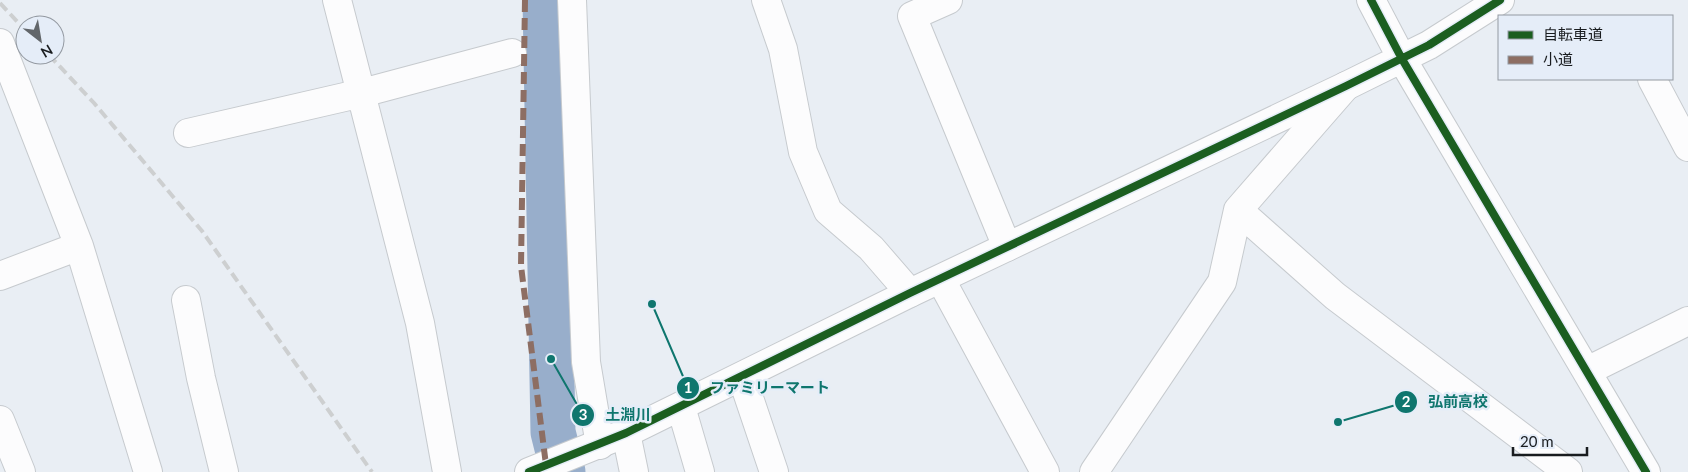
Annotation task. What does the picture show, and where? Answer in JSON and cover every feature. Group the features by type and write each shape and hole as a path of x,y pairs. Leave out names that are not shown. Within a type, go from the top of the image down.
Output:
{"street":[{"path":"337,0 420,323 447,472"},
{"path":"572,0 586,362 593,448"},
{"path":"766,0 783,49 803,152 828,212 871,248 910,293"},
{"path":"948,0 912,16 1007,248"},
{"path":"1371,0 1402,59 1646,472"},
{"path":"537,469 593,448 681,407 910,293 941,280 1402,59 1429,45 1500,0"},
{"path":"0,43 79,246 148,472"},
{"path":"188,133 362,93 512,53"},
{"path":"1653,80 1688,147"},
{"path":"1094,472 1222,282 1238,210 1346,86"},
{"path":"1238,210 1335,296 1568,472"},
{"path":"0,276 79,246"},
{"path":"941,280 1045,472"},
{"path":"186,300 201,378 224,472"},
{"path":"1587,372 1688,320"},
{"path":"742,377 774,472"},
{"path":"681,407 700,472"},
{"path":"0,420 21,472"},
{"path":"626,433 634,472"}],"waterway":[{"path":"545,0 553,432 563,472"}],"railway":[{"path":"0,3 15,19"},
{"path":"58,65 94,103 202,231 372,472"}],"marked path":[{"path":"525,0 521,266 546,465"}],"cycle path":[{"path":"1371,0 1402,59 1646,472"},
{"path":"529,472 626,433 910,293 1346,86 1429,45 1500,0"}],"place":[{"name":"ファミリーマート","path":"652,304"},
{"name":"土淵川","path":"551,359"},
{"name":"弘前高校","path":"1338,422"}]}
